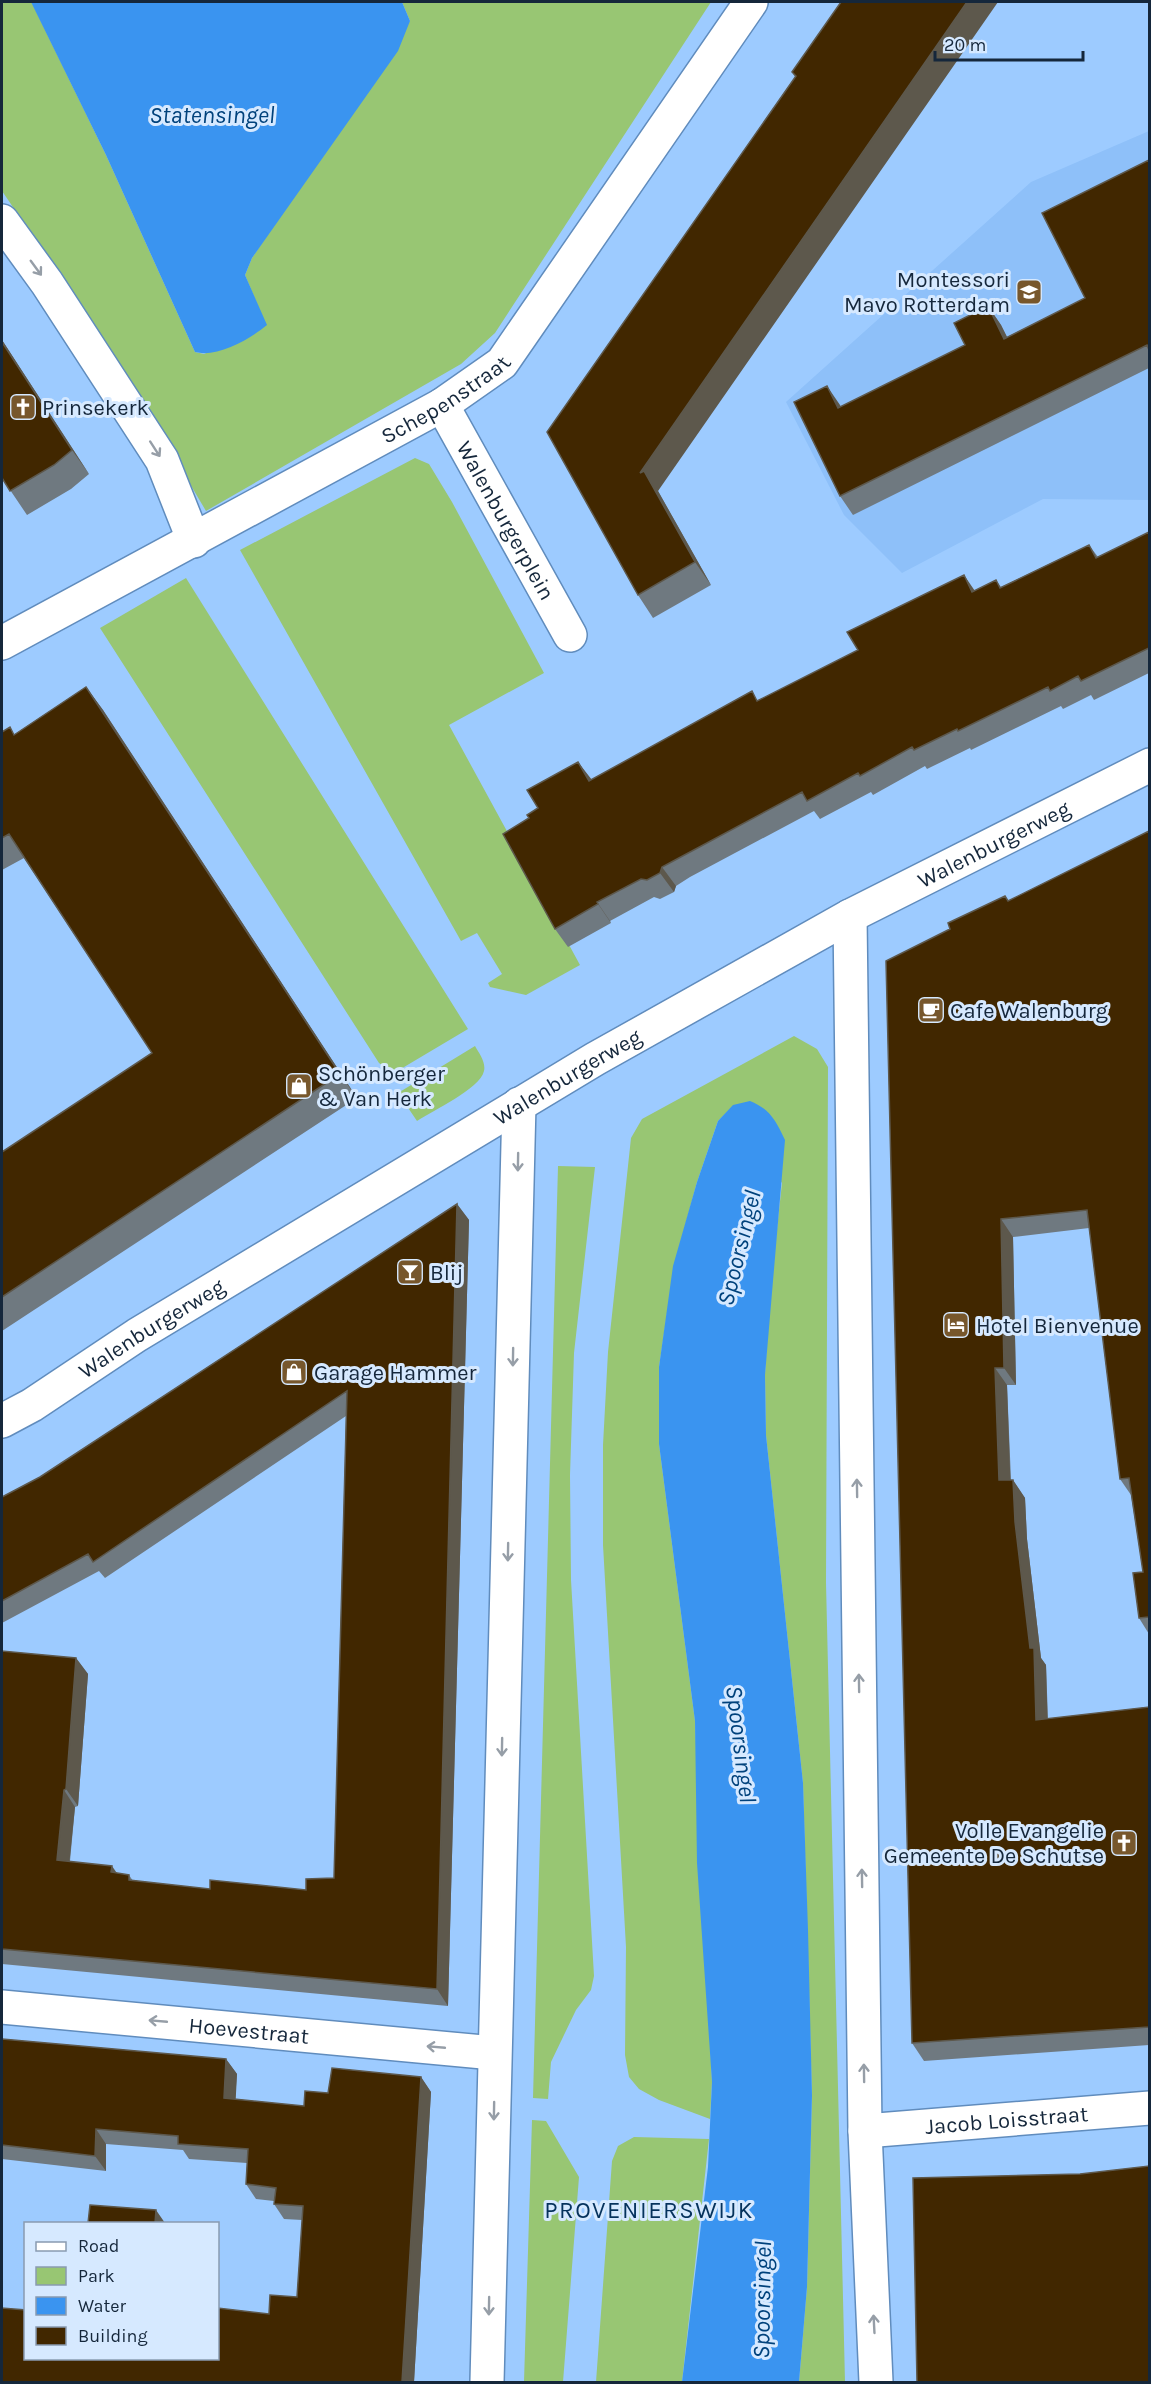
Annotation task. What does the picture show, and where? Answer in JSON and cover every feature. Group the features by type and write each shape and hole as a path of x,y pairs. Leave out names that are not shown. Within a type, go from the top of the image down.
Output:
{"street":[{"name":"Schepenstraat","path":"2,643 442,405 502,363 751,2"},
{"path":"2,221 47,283 162,460 194,541"},
{"name":"Walenburgerplein","path":"442,405 570,635"},
{"name":"Walenburgerweg","path":"2,1421 519,1104 850,916 1149,765"},
{"path":"850,916 865,2131 876,2382"},
{"path":"487,2382 519,1104"},
{"name":"Hoevestraat","path":"2,2007 494,2053"},
{"name":"Jacob Loisstraat","path":"865,2131 1149,2108"}],"shaded area":[{"name":"Montessori Mavo Rotterdam","path":"1149,131 1149,500 1043,499 902,573 844,515 786,402 1031,182"}],"green space":[{"path":"2,2 32,3 106,155 195,352 204,354 266,325 245,275 252,258 410,21 402,2 711,2 495,333 461,364 206,511 115,357 2,191"},
{"path":"415,458 429,464 452,502 544,673 449,725 580,965 526,995 490,987 488,983 502,974 477,933 461,941 240,550"},
{"path":"186,578 468,1029 394,1073 379,1063 100,628"},
{"path":"794,1036 817,1049 828,1067 826,1583 845,2382 799,2382 807,2287 812,2095 803,1783 766,1435 765,1374 770,1294 782,1183 733,1106 718,1121 697,1182 674,1266 659,1367 659,1444 695,1721 712,2082 710,2119 659,2100 639,2089 629,2077 625,2055 626,1947 603,1545 603,1445 608,1352 631,1138 642,1119"},
{"path":"475,1046 484,1064 481,1078 455,1099 417,1121 398,1093"},
{"path":"558,1166 595,1167 574,1353 570,1475 571,1580 594,1976 591,1990 576,2010 551,2062 548,2099 533,2098"},
{"path":"532,2120 546,2121 579,2177 563,2382 524,2382"},
{"path":"634,2137 709,2139 682,2382 596,2382 612,2161 618,2146"}],"water":[{"name":"Statensingel","path":"31,2 402,2 410,21 398,51 252,258 245,275 267,325 260,330 223,350 195,352 106,155"},
{"name":"Spoorsingel","path":"750,1101 772,1116 785,1140 765,1375 766,1435 803,1783 812,2095 807,2287 799,2382 682,2382 708,2167 712,2082 697,1863 695,1721 659,1444 659,1367 673,1266 697,1182 718,1121 733,1105"}],"building":[{"path":"841,2 967,2 640,473 644,471 695,562 638,595 547,432 796,76 792,72"},
{"path":"1149,160 1149,350 1147,345 840,496 794,402 827,386 838,408 965,345 954,323 988,306 1004,339 1085,298 1042,213"},
{"name":"Prinsekerk","path":"2,342 72,450 54,465 10,491 2,478"},
{"path":"1149,532 1149,648 1081,681 1078,676 1050,691 1048,687 958,731 957,729 914,750 912,747 860,776 858,773 807,801 802,792 662,867 660,873 647,880 641,879 597,902 598,904 555,929 503,834 529,818 527,815 538,808 527,790 578,762 589,781 752,691 757,701 858,650 847,632 964,575 972,592 996,580 1000,588 1089,545 1096,558"},
{"path":"86,687 340,1074 2,1297 2,1152 152,1053 9,834 2,838 2,732 10,727 14,735"},
{"path":"1149,831 1149,1617 1139,1618 1133,1573 1143,1572 1129,1478 1120,1479 1087,1210 1001,1219 1004,1368 995,1368 999,1480 1013,1480 1015,1522 1030,1648 1034,1648 1036,1720 1149,1707 1149,2027 912,2043 886,961 950,929 948,923 1005,896 1008,901"},
{"path":"457,1204 437,1989 2,1949 2,1651 76,1658 66,1789 64,1790 57,1860 112,1866 111,1872 129,1875 129,1880 210,1889 210,1880 306,1890 306,1879 334,1878 347,1391 93,1562 88,1554 2,1601 2,1497 40,1477"},
{"path":"2,2039 226,2059 224,2098 304,2106 305,2091 328,2093 332,2068 421,2077 402,2382 2,2382 2,2308 24,2310 24,2360 219,2360 219,2308 269,2314 270,2295 297,2297 303,2206 274,2204 276,2188 246,2184 248,2149 178,2144 178,2136 96,2129 95,2156 2,2145"},
{"path":"1149,2166 1149,2382 917,2382 913,2178 1080,2174"},
{"path":"90,2205 156,2210 155,2222 88,2222"}],"place":[{"name":"Montessori Mavo Rotterdam","path":"1029,292"},
{"name":"Prinsekerk","path":"23,407"},
{"name":"Cafe Walenburg","path":"931,1010"},
{"name":"Schönberger & Van Herk","path":"299,1086"},
{"name":"Blij","path":"410,1272"},
{"name":"Hotel Bienvenue","path":"956,1325"},
{"name":"Garage Hammer","path":"294,1372"},
{"name":"Volle Evangelie Gemeente De Schutse","path":"1124,1843"}],"district":[{"name":"PROVENIERSWIJK","path":"649,2210"}]}
